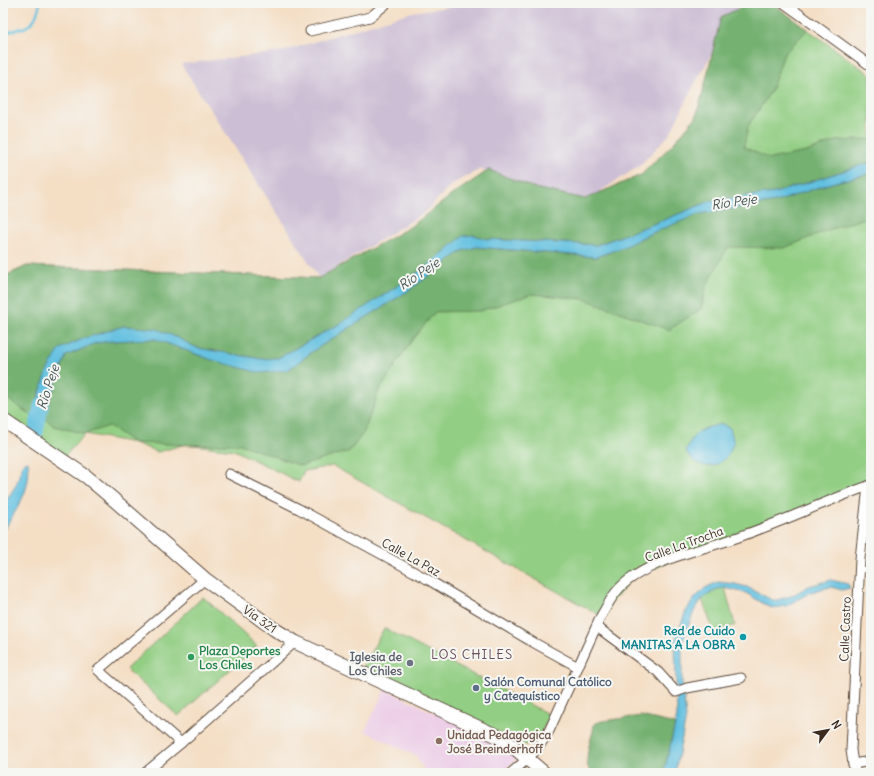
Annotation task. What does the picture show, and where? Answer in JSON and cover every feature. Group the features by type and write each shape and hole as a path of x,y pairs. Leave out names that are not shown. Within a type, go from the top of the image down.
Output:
{"street":[{"path":"310,30 370,17 385,5 384,3"},
{"path":"784,3 871,66"},
{"name":"Vía 321","path":"3,420 87,477 205,578 274,629 295,642 497,736 510,744 544,773"},
{"name":"Calle La Paz","path":"229,474 300,509 407,568 578,667"},
{"name":"Calle La Trocha","path":"512,773 529,759 538,749 549,731 597,627 616,591 653,565 744,535 870,485"},
{"name":"Calle Castro","path":"856,773 853,764 852,750 860,559 870,485"},
{"path":"181,742 98,670 205,578"},
{"path":"597,627 658,672 676,692 687,688 741,678"},
{"path":"145,773 295,642"},
{"path":"853,764 871,761"}],"shaded area":[{"path":"476,3 740,3 692,89 670,134 638,167 569,211 481,169 452,184 425,212 319,278 181,64 281,52 412,12"},
{"name":"Unidad Pedagógica José Breinderhoff","path":"385,689 513,751 516,759 507,769 499,773 426,773 416,756 365,731"}],"green space":[{"path":"750,3 771,3 871,75 871,482 633,577 601,616 333,466 304,471 299,482 234,450 186,444 158,452 134,443 85,434 64,457 3,426 3,277 27,266 319,278 410,227 452,195 489,170 534,188 585,199 641,175 672,145 696,117 721,17"},
{"path":"750,3 771,3 808,29 784,54 771,91 748,126 744,147 770,159 806,152 836,141 871,139 871,162 775,193 713,200 597,245 486,239 474,235 341,323 278,358 262,359 197,348 178,338 124,326 85,338 60,349 42,386 32,416 3,396 3,277 27,266 319,278 410,227 452,195 489,170 534,188 585,199 641,175 672,145 696,117 721,17"},
{"path":"871,173 871,216 828,230 784,248 728,247 706,287 701,309 669,330 584,299 532,294 480,311 435,312 412,340 379,391 364,432 350,451 301,466 240,444 191,445 134,443 109,426 85,434 54,426 43,417 66,356 96,343 156,339 212,360 288,370 313,351 408,291 462,251 476,247 596,257 626,246 647,235 699,214 776,202 828,184"},
{"path":"725,588 735,625 714,632 702,599 717,589"},
{"name":"Plaza Deportes Los Chiles","path":"203,597 257,646 178,716 126,669"},
{"path":"384,628 550,715 537,741 525,745 363,667"},
{"path":"641,716 675,724 664,773 591,773 588,768 587,755 594,724 602,721"}],"water":[{"path":"871,162 871,173 828,184 776,202 699,214 647,235 626,246 596,257 476,247 462,251 408,291 313,351 288,370 260,373 212,360 155,339 96,343 66,356 43,417 36,426 32,416 48,369 60,349 85,338 124,326 157,329 197,348 262,359 278,358 341,323 426,267 463,236 474,235 486,239 597,245 713,200 775,193"},
{"path":"722,424 730,428 734,442 727,456 722,461 711,466 705,466 694,461 686,451 695,435 704,429"},
{"path":"28,461 29,471 26,488 15,511 3,530 3,506 16,485 23,463"},
{"path":"831,580 848,584 850,588 842,590 831,587 825,588 811,592 786,606 775,608 769,607 746,593 725,588 717,589 702,599 694,611 682,644 682,681 686,718 675,773 664,773 677,716 675,640 686,611 694,599 705,588 718,582 747,587 772,600 777,600 791,596 809,586"}],"waterway":[{"path":"3,34 30,25 36,16 40,3"},
{"name":"Río Peje","path":"36,432 41,406"},
{"path":"866,594 871,595"}],"place":[{"name":"Red de Cuido MANITAS A LA OBRA","path":"743,637"},
{"name":"Plaza Deportes Los Chiles","path":"191,657"},
{"name":"Iglesia de Los Chiles","path":"410,663"},
{"name":"Salón Comunal Católico y Catequístico","path":"476,688"},
{"name":"Unidad Pedagógica José Breinderhoff","path":"439,741"}],"district":[{"name":"LOS CHILES","path":"472,654"}]}
